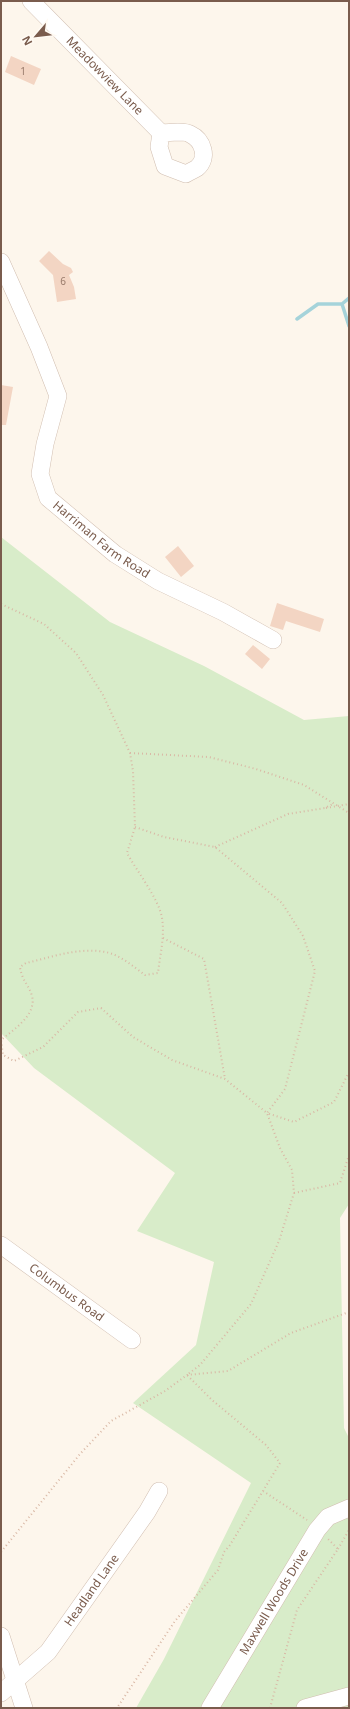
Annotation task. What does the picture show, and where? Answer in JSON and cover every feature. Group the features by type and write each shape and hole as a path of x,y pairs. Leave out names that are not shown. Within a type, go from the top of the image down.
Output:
{"street":[{"name":"Meadowview Lane","path":"31,1 161,133"},
{"name":"Harriman Farm Road","path":"1,262 40,347 58,396 45,444 40,474 48,498 115,554 158,581 223,612 273,640"},
{"name":"Columbus Road","path":"3,1252 132,1340"},
{"name":"Headland Lane","path":"1,1693 48,1652 147,1512 159,1491"},
{"name":"Maxwell Woods Drive","path":"210,1708 317,1530 328,1518 345,1508 349,1508"},
{"path":"1,1636 24,1708"},
{"path":"305,1708 349,1696"}],"path":[{"path":"1,604 44,624 76,653 102,695 130,753 134,771 135,827 127,853 138,874 154,897 162,917 163,938 158,973 145,975 128,963 106,952 77,951 26,963 20,967 21,977 32,996 32,1008 26,1019 1,1040 3,1055 14,1061 43,1047 78,1012 101,1008 133,1037 172,1060 225,1079 267,1113 294,1122 334,1102 349,1072"},
{"path":"130,753 209,757 256,769 304,785 349,813"},
{"path":"325,808 333,803"},
{"path":"215,847 288,814 349,804"},
{"path":"135,827 164,837 215,847 282,903 303,936 315,971 285,1089 267,1113"},
{"path":"163,938 204,959 225,1079"},
{"path":"1,1552 80,1454 111,1421 165,1391 200,1364 251,1304 280,1240 294,1194 292,1170 280,1148 267,1113"},
{"path":"294,1194 340,1182 349,1155"},
{"path":"186,1374 228,1371 291,1333 349,1312"},
{"path":"117,1708 175,1621 218,1570 224,1552 230,1545 280,1463 266,1445 212,1400 186,1374"},
{"path":"338,1548 349,1530"}],"green space":[{"path":"1,537 110,622 204,666 304,720 349,716 349,1204 340,1218 344,1428 349,1438 349,1708 136,1708 164,1659 251,1483 133,1403 196,1345 214,1262 137,1231 175,1173 34,1068 1,1033"}],"building":[{"path":"11,56 41,69 34,85 5,72"},
{"path":"49,251 63,264 71,268 73,272 69,275 74,287 76,299 57,302 53,275 39,261"},
{"path":"1,385 13,387 6,425 1,425"},
{"path":"178,546 194,566 181,577 165,557"},
{"path":"277,603 324,619 320,632 286,621 283,630 270,626"},
{"path":"253,645 270,659 262,669 245,654"}],"waterway":[{"path":"349,298 342,304 349,326"},
{"path":"297,319 318,304 342,304"}]}
